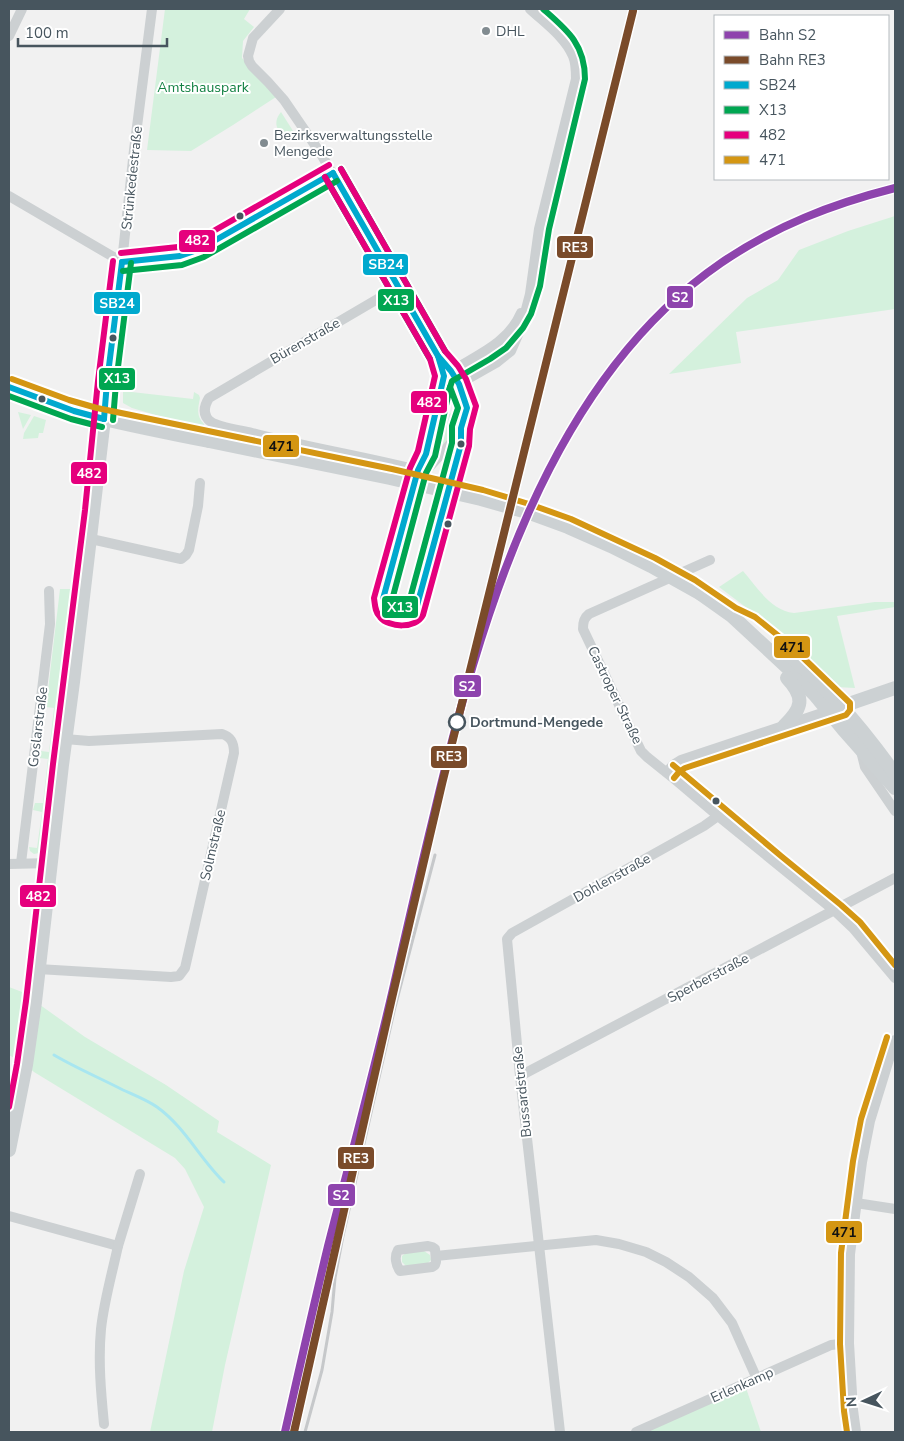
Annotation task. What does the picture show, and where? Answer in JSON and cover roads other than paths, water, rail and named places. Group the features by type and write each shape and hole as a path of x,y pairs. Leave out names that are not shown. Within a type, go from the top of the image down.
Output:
{"main road":[{"path":"9,387 74,411 104,419 390,478 481,499 527,512 611,546 702,594 732,616 815,695 895,788"},
{"name":"Strünkedestraße","path":"9,1150 26,1065 104,419"},
{"path":"732,616 750,624 785,652 842,707 895,774"},
{"path":"732,616 757,647 796,687 799,693 800,701 798,708 793,718 784,726"},
{"path":"828,711 895,688"}],"street":[{"path":"9,36 22,9"},
{"name":"Strünkedestraße","path":"104,419 152,9"},
{"path":"280,9 253,38 249,48 249,61 284,100 332,173 447,373 459,384 467,408 461,428 451,443 425,472 418,470 426,454 447,373 496,345 508,334 520,317 530,294"},
{"path":"459,384 496,363 511,350 521,328 530,294 539,229 576,79 576,67 567,44 530,9"},
{"path":"9,196 122,262 180,256 200,249 332,173"},
{"name":"Bürenstraße","path":"398,287 212,396 209,398 204,411 210,421 219,425 418,470"},
{"path":"426,454 436,460"},
{"path":"91,539 181,558 189,550 198,506 200,482"},
{"name":"Castroper Straße","path":"710,560 590,614 585,617 584,629 641,750 647,757 835,911 853,928 895,978"},
{"name":"Goslarstraße","path":"21,863 50,624 49,591"},
{"path":"667,772 681,760 828,711"},
{"name":"Solmstraße","path":"38,969 179,976 185,968 234,753 234,745 231,739 222,734 89,741 65,738"},
{"path":"861,750 865,767 895,811"},
{"name":"Dohlenstraße","path":"507,939 512,933 704,826 718,816"},
{"path":"9,864 51,863"},
{"name":"Sperberstraße","path":"520,1076 895,878"},
{"name":"Bussardstraße","path":"507,939 520,1076 560,1432"},
{"path":"856,1432 849,1343 850,1254 856,1203 870,1122 895,1040"},
{"path":"104,1424 100,1382 101,1328 105,1300 118,1246 140,1174"},
{"path":"856,1203 895,1209"},
{"path":"9,1216 118,1246"},
{"path":"436,1256 596,1240 646,1252 689,1277 713,1298 732,1323 757,1379"},
{"name":"Erlenkamp","path":"636,1432 831,1345 849,1343"}],"waterway":[{"path":"54,1055 157,1107 176,1124 224,1182"}],"railway":[{"path":"305,1432 322,1370 343,1236 395,1007 435,855"}],"rail line":[{"name":"RE3","path":"294,1432 442,784 633,11"},
{"name":"S2","path":"285,1432 328,1246 378,1053 451,743 498,588 529,512 565,440 609,373 660,313 721,263 762,238 826,209 895,188"}],"place":[{"name":"DHL","path":"486,31"},
{"name":"Bezirksverwaltungsstelle Mengede","path":"264,143"},
{"name":"Dortmund-Mengede","path":"457,722"}],"park label":[{"name":"Amtshauspark","path":"203,87"}]}
